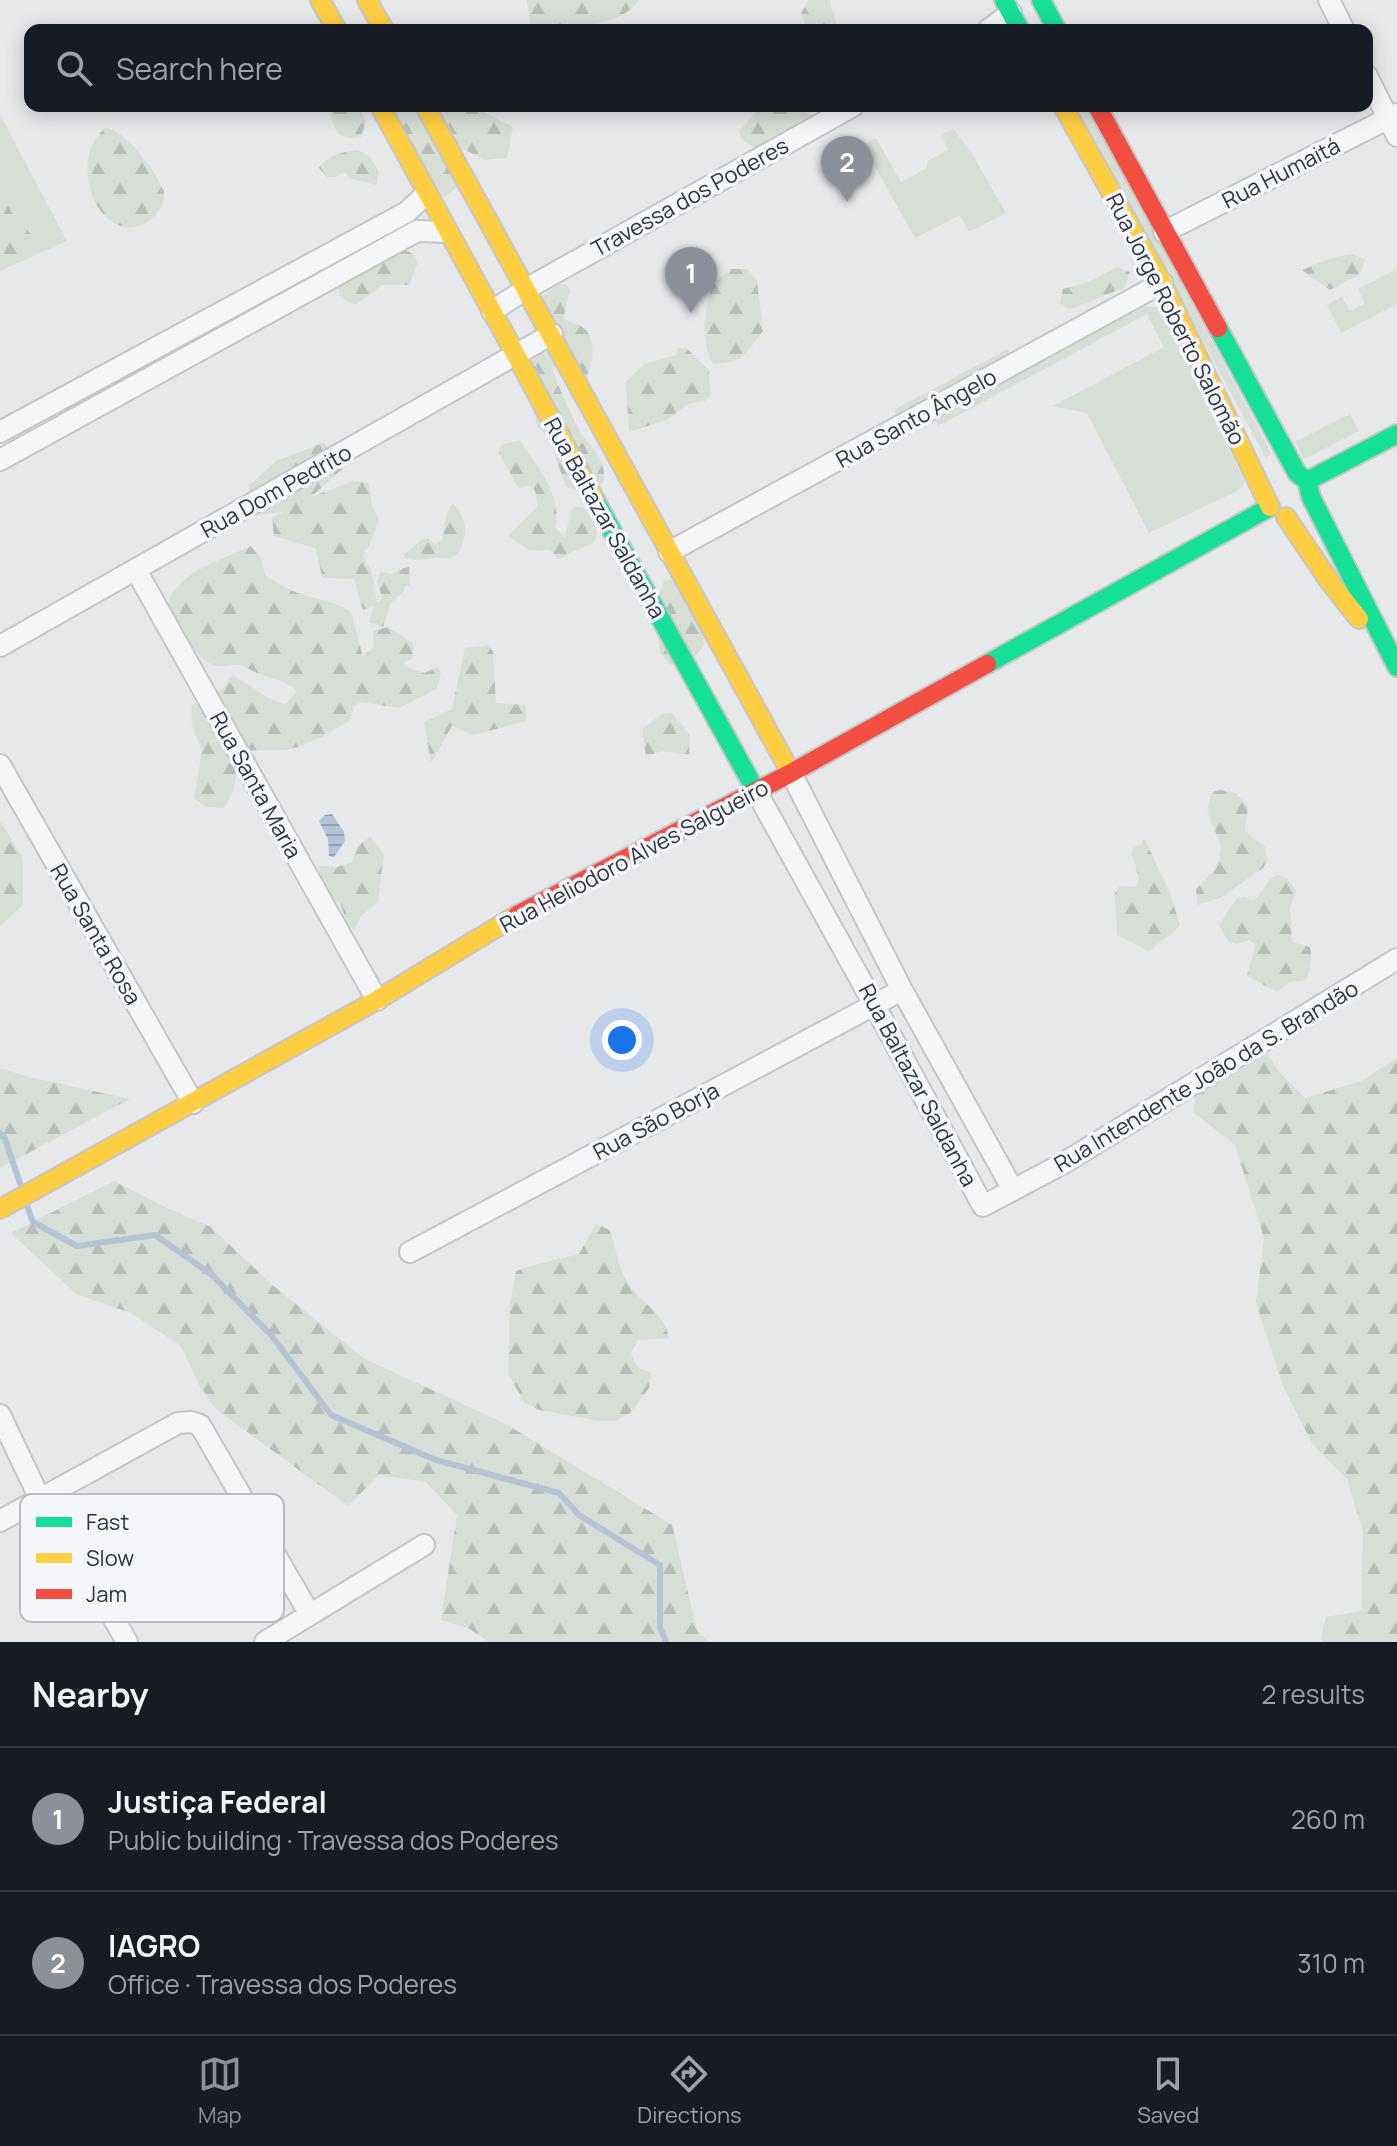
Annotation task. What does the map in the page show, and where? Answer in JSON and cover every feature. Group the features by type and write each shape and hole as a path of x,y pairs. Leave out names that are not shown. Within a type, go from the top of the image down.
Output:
{"main road":[{"path":"320,0 334,24"},
{"path":"367,0 381,24"},
{"path":"1012,14 1029,0"},
{"path":"1041,0 1054,24"},
{"name":"Rua Baltazar Saldanha","path":"383,112 756,791"},
{"name":"Rua Baltazar Saldanha","path":"428,112 791,773"},
{"name":"Rua Jorge Roberto Salomão","path":"1066,112 1162,283 1286,490 1395,663"},
{"name":"Rua Jorge Roberto Salomão","path":"1100,112 1164,232 1330,582 1395,663"},
{"name":"Rua Heliodoro Alves Salgueiro","path":"5,1206 377,1000 526,910 791,773 1286,490 1397,434"}],"street":[{"path":"1329,0 1341,24"},
{"path":"1373,86 1394,123"},
{"name":"Travessa dos Poderes","path":"492,311 842,112"},
{"name":"Rua Humaitá","path":"1164,232 1394,123"},
{"path":"0,432 407,212 426,194"},
{"path":"0,460 417,231 447,232"},
{"name":"Rua Santo Ângelo","path":"669,552 1162,283"},
{"path":"181,334 191,353"},
{"name":"Rua Dom Pedrito","path":"0,646 552,334"},
{"name":"Rua Santa Maria","path":"136,570 377,1000"},
{"name":"Rua Santa Rosa","path":"0,765 193,1103"},
{"name":"Rua Baltazar Saldanha","path":"756,791 983,1206 1013,1190 902,990 791,773"},
{"name":"Rua Intendente João da S. Brandão","path":"1013,1190 1062,1164 1397,959"},
{"name":"Rua São Borja","path":"410,1252 902,990"},
{"path":"0,1415 41,1494"},
{"path":"50,1494 178,1423 191,1422 200,1425 240,1494"},
{"path":"0,1521 20,1510"},
{"path":"265,1642 424,1545"},
{"path":"284,1570 309,1613"},
{"path":"115,1622 127,1642"}],"green space":[{"path":"527,0 639,0 619,16 597,24 530,24"},
{"path":"809,0 830,0 836,24 805,24 801,13"},
{"path":"331,112 361,112 366,121 361,137 353,138 341,135 332,120"},
{"path":"385,112 484,112 513,127 507,158 485,160 463,149 459,186 444,197"},
{"path":"756,112 804,112 820,116 772,152 748,144 739,132"},
{"path":"1079,112 1089,112 1272,454 1266,458"},
{"path":"0,115 67,241 42,252 12,213 0,190"},
{"path":"105,128 132,144 155,174 164,192 163,204 157,213 134,227 118,225 105,216 95,201 89,183 88,163 93,144"},
{"path":"953,129 971,152 1006,213 969,232 960,215 915,238 863,145 876,138 901,182 927,168 928,161 948,150 941,135"},
{"path":"357,150 368,156 376,166 379,173 376,185 349,178 345,172 327,177 319,168 331,157"},
{"path":"0,191 14,216 42,252 0,271"},
{"path":"401,247 414,255 418,262 409,285 382,285 357,304 343,299 338,285 377,265 381,258"},
{"path":"1350,254 1365,259 1360,274 1330,290 1302,270 1329,259"},
{"path":"1117,267 1130,272 1125,287 1074,308 1066,308 1060,303 1063,289 1089,282"},
{"path":"731,269 748,269 757,282 763,331 743,356 731,362 713,363 705,335 708,299 716,282"},
{"path":"1397,269 1397,304 1341,333 1327,305 1342,297 1350,311 1365,303 1358,289"},
{"path":"565,284 570,290 563,319 587,331 593,350 591,364 584,382 551,365 578,428 602,462 604,479 596,494 566,487 549,439 537,426 521,351 536,348 547,356 538,299 558,285"},
{"path":"1144,306 1162,308 1244,481 1243,487 1237,491 1149,533 1087,413 1053,406 1164,347 1147,314 938,426 935,420"},
{"path":"678,348 686,348 709,370 710,395 705,401 688,404 667,420 629,432 626,382 644,364 676,355"},
{"path":"1008,349 1014,362 900,423 894,410"},
{"path":"1350,414 1359,431 1304,459 1295,442"},
{"path":"519,440 552,492 555,527 565,538 571,510 574,507 584,508 594,522 597,536 592,543 558,559 550,550 530,551 508,536 538,506 535,491 529,486 518,488 499,453 502,445"},
{"path":"323,443 351,461 311,497 354,481 369,483 372,506 379,520 363,555 371,570 377,603 383,598 377,582 381,572 393,574 409,567 410,586 406,585 390,604 383,627 369,622 374,606 363,610 354,579 323,578 315,548 274,536 272,518 283,512 258,515 248,503 250,485 276,461"},
{"path":"452,503 460,512 465,528 457,554 447,558 405,558 403,554 421,540 429,539 435,544 442,540 446,516"},
{"path":"251,546 261,559 265,575 296,592 351,612 363,657 374,647 373,631 388,627 413,643 413,658 404,662 409,668 424,673 438,667 441,674 436,689 399,708 360,702 354,707 348,722 307,744 290,749 241,752 228,801 223,808 207,807 194,798 202,751 191,721 192,705 223,689 232,675 271,699 286,704 297,691 283,682 242,666 209,663 197,653 168,614 169,602 177,587 195,572"},
{"path":"679,580 702,614 704,646 693,658 671,665 660,653 655,605 664,581"},
{"path":"489,645 493,652 496,703 526,705 526,721 474,735 452,726 431,763 424,722 452,709 465,648"},
{"path":"672,713 690,735 689,755 661,751 646,757 642,729 662,714"},
{"path":"1212,792 1236,793 1248,807 1245,831 1265,847 1267,861 1263,868 1220,898 1197,905 1196,889 1214,871 1220,856 1221,847 1207,809"},
{"path":"0,821 23,858 23,905 0,926"},
{"path":"370,836 384,854 378,902 361,916 354,930 348,926 340,903 320,891 319,866 337,867 352,862 357,847"},
{"path":"1144,838 1170,893 1180,926 1149,951 1117,935 1115,893 1120,886 1136,887 1139,879 1132,855 1133,847 1141,845"},
{"path":"1279,875 1287,878 1296,891 1290,908 1292,942 1310,947 1311,960 1305,980 1290,982 1277,992 1247,976 1255,944 1249,940 1237,944 1228,941 1219,925 1237,898 1245,897 1252,901 1270,880"},
{"path":"1259,1037 1278,1071 1305,1098 1361,1081 1397,1058 1397,1642 1323,1642 1321,1638 1326,1617 1361,1611 1363,1531 1347,1479 1313,1445 1283,1386 1256,1303 1264,1238 1235,1145 1194,1113 1196,1084"},
{"path":"0,1068 29,1077 130,1099 0,1168"},
{"path":"114,1181 211,1227 271,1284 365,1359 506,1424 672,1525 697,1631 709,1642 489,1642 468,1628 441,1620 457,1515 426,1482 379,1475 348,1506 216,1409 200,1387 181,1346 131,1313 76,1294 11,1233"},
{"path":"596,1224 610,1230 628,1283 664,1323 669,1338 638,1340 631,1353 637,1367 651,1373 649,1388 630,1413 615,1421 539,1410 525,1403 508,1374 510,1305 516,1271 579,1254"}],"water":[{"path":"332,814 344,832 345,841 334,857 329,856 328,839 319,821 325,815"}],"waterway":[{"path":"0,1133 5,1139 22,1189"},
{"path":"26,1203 33,1222 77,1246 155,1235 212,1275 271,1335 331,1415 436,1460 559,1493 579,1515 660,1565 660,1627 666,1642"}],"traffic: fast":[{"path":"1004,0 1017,24"},
{"path":"1041,0 1054,24"},
{"path":"1218,328 1297,473 1307,481 1311,497 1397,667"},
{"path":"1307,481 1397,434"},
{"path":"595,500 756,791"},
{"path":"987,664 1270,507"}],"traffic: slow":[{"path":"320,0 334,24"},
{"path":"367,0 381,24"},
{"path":"383,112 595,500"},
{"path":"428,112 791,773"},
{"path":"1066,112 1162,283 1270,507"},
{"path":"1286,517 1359,619"},
{"path":"0,1209 377,1000 517,915"}],"traffic: jam":[{"path":"1100,112 1218,328"},
{"path":"517,915 791,773 987,664"}],"place":[{"name":"IAGRO","path":"847,202"},
{"name":"Justiça Federal","path":"691,313"}]}
